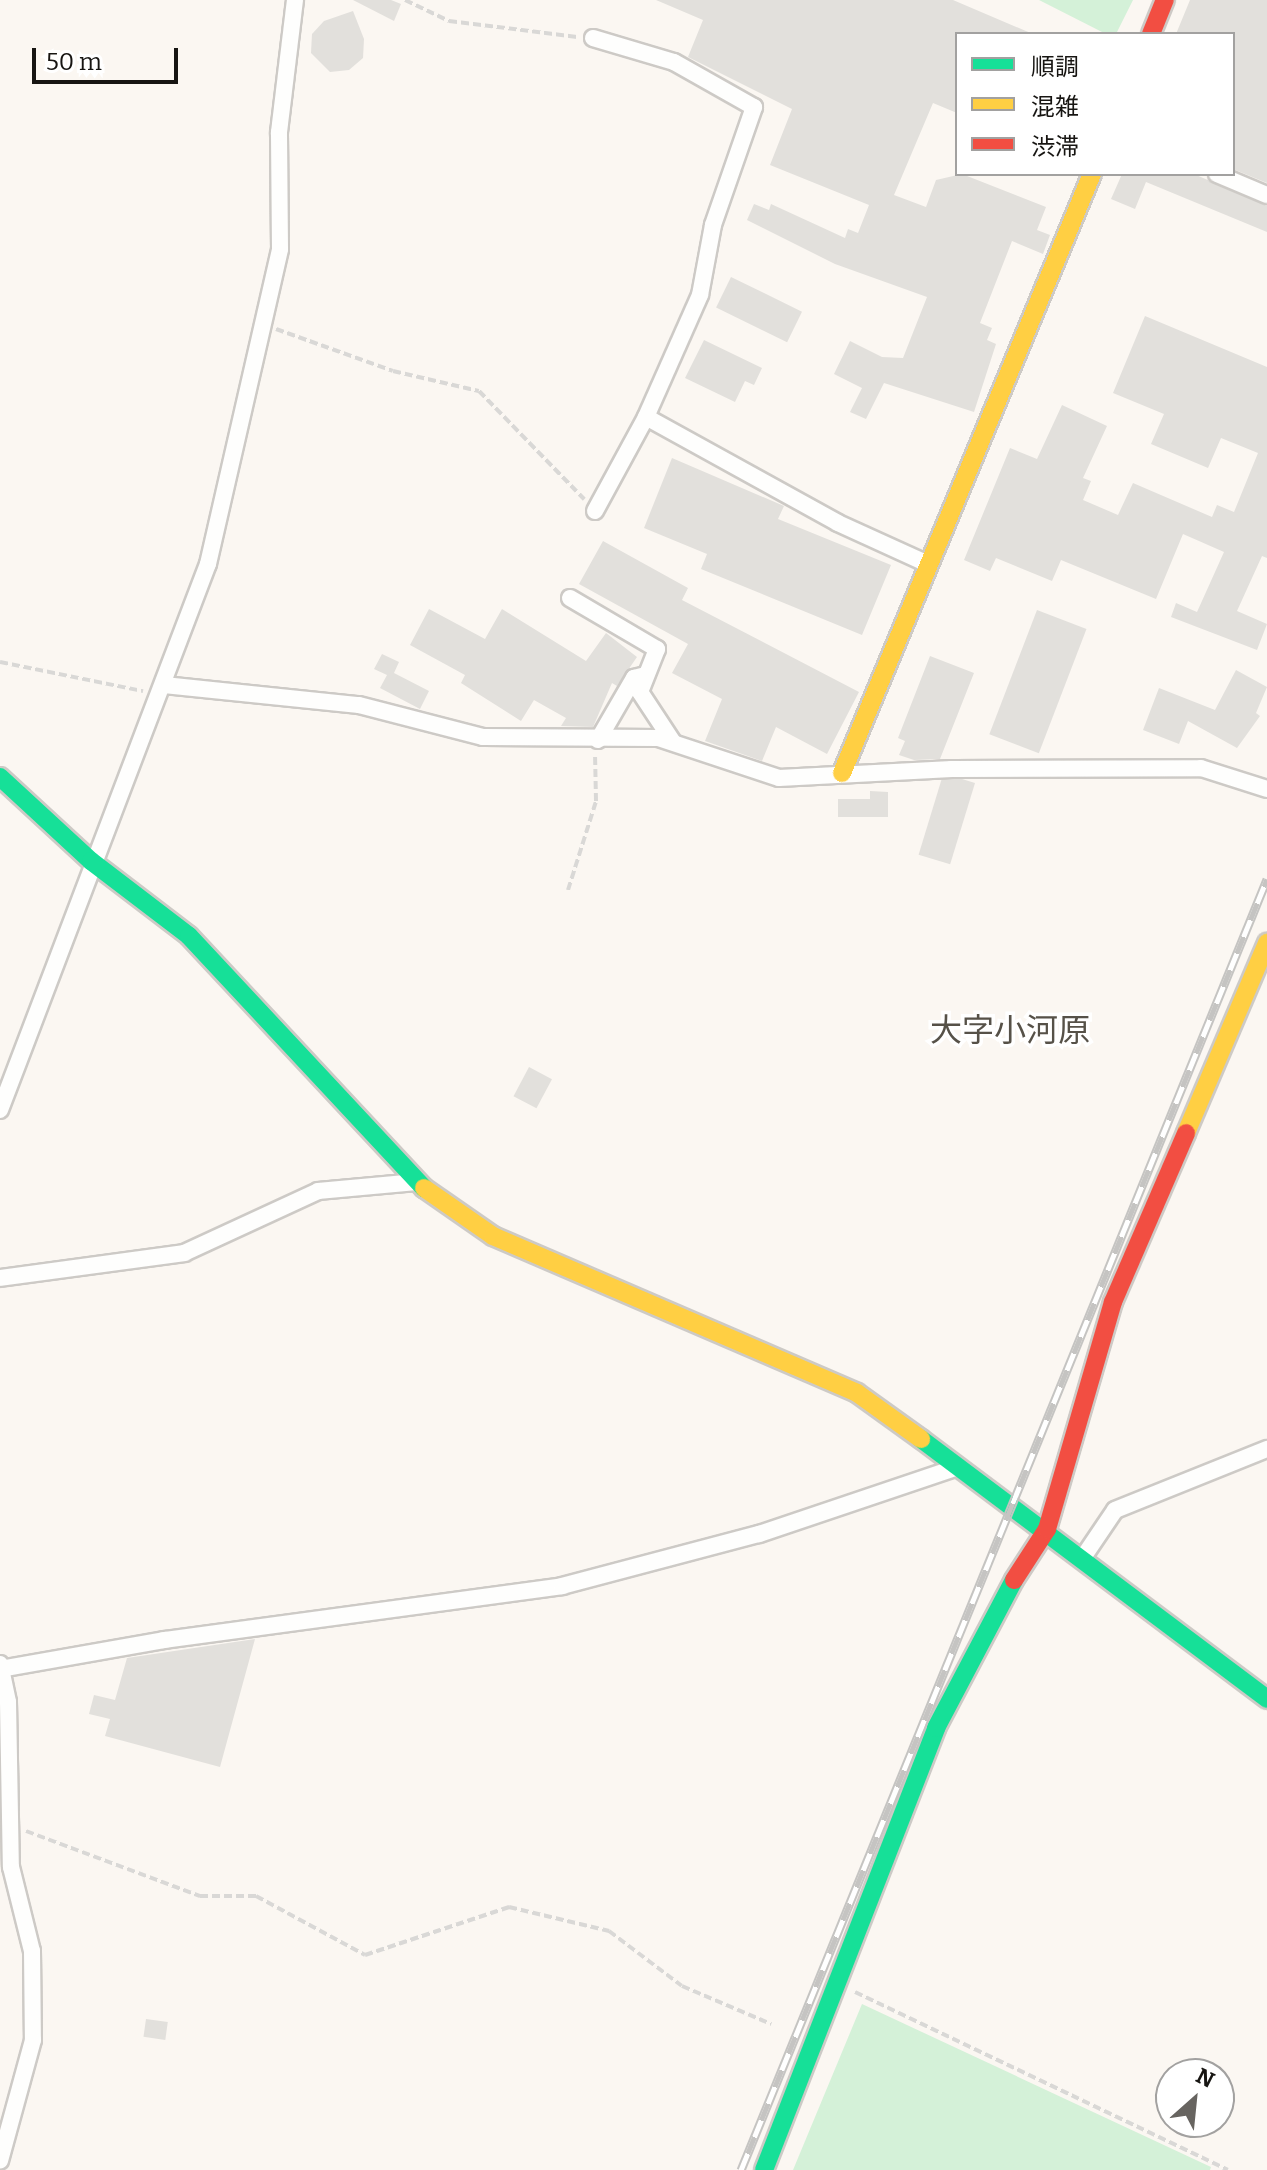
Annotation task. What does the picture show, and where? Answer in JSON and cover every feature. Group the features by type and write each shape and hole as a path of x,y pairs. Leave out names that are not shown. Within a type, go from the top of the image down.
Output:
{"street":[{"path":"0,1110 91,861 162,688 208,564 280,249 279,132 295,0"},
{"path":"1152,32 1165,0"},
{"path":"593,38 674,62 754,107 713,225 700,295 646,417 595,511"},
{"path":"842,773 1091,176"},
{"path":"1222,176 1267,195"},
{"path":"646,417 838,523 928,564"},
{"path":"570,598 657,649 640,692 673,742"},
{"path":"595,740 634,678 645,675"},
{"path":"162,688 359,705 483,737 673,742 779,778 812,781 842,773 1201,768 1267,789"},
{"path":"0,777 91,861 189,936 417,1182 474,1227 857,1393 955,1468 1084,1556 1267,1699"},
{"path":"764,2170 839,1984 936,1728 985,1626 1047,1529 1113,1302 1267,943"},
{"path":"0,1278 184,1253 318,1191 417,1182"},
{"path":"1084,1556 1115,1510 1267,1449"},
{"path":"0,2161 33,2040 32,1951 11,1867 1,1667 164,1640 562,1586 759,1534 955,1468"}],"path":[{"path":"405,0 449,21 593,38"},
{"path":"262,325 393,371 479,391 595,511"},
{"path":"0,662 162,688"},
{"path":"568,890 596,801 600,778 595,740"},
{"path":"10,1826 200,1896 256,1896 365,1955 509,1907 609,1931 682,1986 771,2024"},
{"path":"839,1984 1228,2170"}],"green space":[{"path":"1039,0 1133,0 1117,32 1102,32"},
{"path":"862,2004 1211,2167 1210,2170 793,2170"}],"building":[{"path":"353,0 391,0 401,4 394,21"},
{"path":"656,0 953,0 1028,32 955,32 955,112 933,103 894,195 926,207 936,180 967,176 1046,207 1037,230 1050,235 1043,254 1012,241 980,323 992,328 987,340 996,344 974,412 884,383 866,419 850,412 862,388 834,374 850,341 882,357 903,358 927,297 835,264 747,220 754,204 769,210 771,204 845,238 848,229 858,233 869,205 770,165 792,109 688,57 703,20"},
{"path":"1190,0 1267,0 1267,183 1235,170 1235,32 1177,32"},
{"path":"353,11 364,39 363,58 349,70 330,72 311,53 312,34 324,21"},
{"path":"1121,176 1199,176 1267,206 1267,232 1146,182 1135,209 1111,199"},
{"path":"731,277 802,312 787,342 716,308"},
{"path":"1145,316 1267,367 1267,558 1262,556 1237,611 1267,624 1257,650 1171,617 1176,603 1197,612 1224,552 1183,534 1156,599 1061,560 1052,581 996,558 990,571 964,560 1010,448 1037,459 1062,405 1107,426 1083,478 1091,481 1083,500 1118,515 1133,483 1212,517 1217,505 1234,512 1258,453 1221,438 1208,468 1151,444 1164,414 1113,393"},
{"path":"704,340 762,368 754,385 745,381 735,402 685,378"},
{"path":"672,458 784,506 778,519 891,565 862,635 701,569 707,554 644,528"},
{"path":"603,541 688,588 682,600 859,692 827,754 776,727 762,761 705,741 722,699 672,673 688,644 579,584"},
{"path":"429,609 485,639 502,609 586,661 606,633 637,657 617,686 612,683 593,727 561,726 566,718 534,700 521,721 461,683 465,675 410,645"},
{"path":"1037,610 1086,629 1039,753 989,734"},
{"path":"382,654 399,662 394,673 429,691 420,709 380,688 387,675 374,669"},
{"path":"930,656 974,673 940,759 914,760 899,755 905,741 898,738"},
{"path":"1236,670 1267,687 1256,713 1260,716 1237,748 1188,721 1179,744 1143,730 1159,688 1215,710"},
{"path":"943,773 975,783 950,864 919,855"},
{"path":"870,791 888,792 888,817 838,817 838,799 870,799"},
{"path":"529,1067 552,1079 536,1108 514,1096"},
{"path":"255,1639 220,1767 105,1736 110,1719 89,1714 94,1695 115,1700 127,1658"},
{"path":"146,2019 168,2022 165,2040 143,2037"}],"railway":[{"path":"741,2170 1267,879"}],"traffic: fast":[{"path":"0,777 91,861 189,936 424,1188"},
{"path":"921,1439 1267,1699"},
{"path":"764,2170 936,1728 1014,1580"}],"traffic: slow":[{"path":"842,773 1091,176"},
{"path":"1186,1133 1267,943"},
{"path":"424,1188 493,1236 857,1393 921,1439"}],"traffic: jam":[{"path":"1152,32 1165,0"},
{"path":"1014,1580 1047,1529 1113,1302 1186,1133"}],"district":[{"name":"大字小河原","path":"1010,1030"}]}
